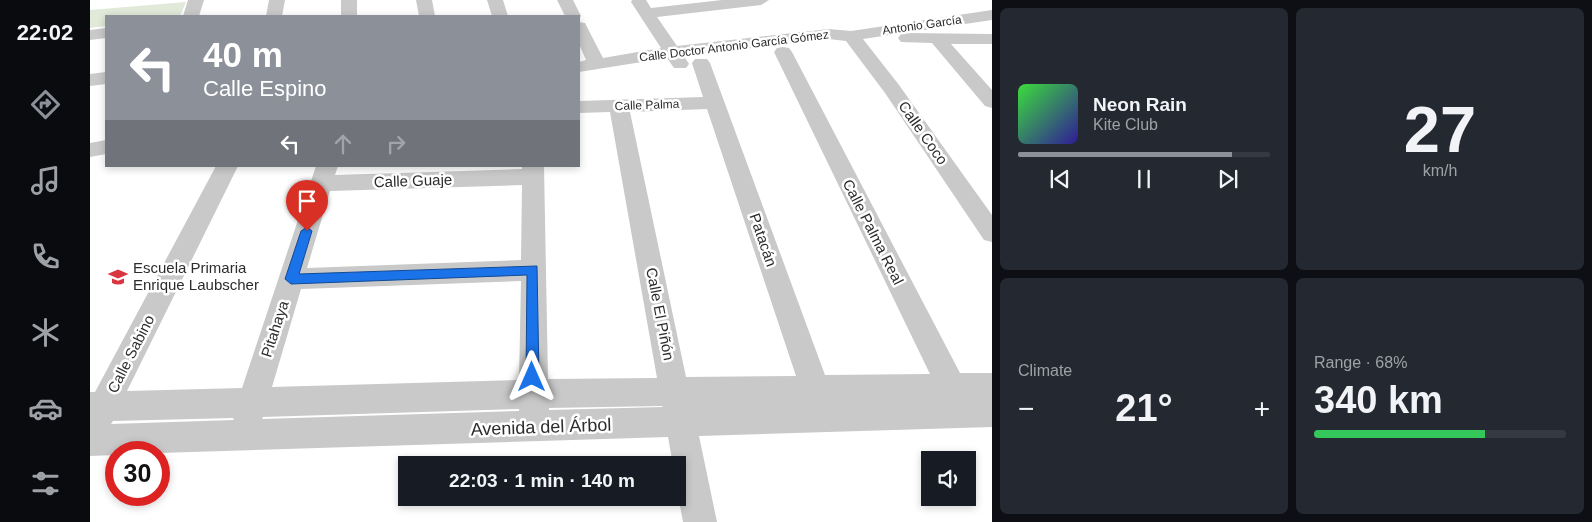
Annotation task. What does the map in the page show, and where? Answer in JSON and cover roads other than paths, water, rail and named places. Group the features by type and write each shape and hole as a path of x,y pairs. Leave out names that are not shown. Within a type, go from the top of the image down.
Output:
{"street":[{"path":"191,15 196,0"},
{"path":"274,15 277,0"},
{"path":"349,0 349,15"},
{"path":"424,0 427,15"},
{"path":"495,0 500,15"},
{"path":"565,0 572,15"},
{"path":"642,7 761,0"},
{"name":"Patacán","path":"642,7 685,61 715,103 825,417"},
{"name":"Antonio García","path":"851,36 992,15"},
{"path":"580,29 598,64"},
{"path":"886,30 910,39 992,39"},
{"path":"90,35 105,33"},
{"name":"Calle Doctor Antonio García Gómez","path":"580,81 829,34 851,36"},
{"name":"Calle Doctor Antonio García Gómez","path":"580,67 598,64 685,61 782,52 838,44 851,36"},
{"name":"Calle Coco","path":"851,36 892,89 992,233"},
{"path":"938,40 992,102"},
{"name":"Calle Palma Real","path":"782,52 969,404"},
{"path":"90,80 105,78"},
{"name":"Calle Palma","path":"580,107 715,103"},
{"name":"Calle El Piñón","path":"619,106 700,522"},
{"path":"90,134 105,132"},
{"path":"90,150 105,147"},
{"name":"Calle Sabino","path":"90,434 97,407 226,167"},
{"path":"533,172 532,394 535,427"},
{"name":"Calle Guaje","path":"325,175 533,172"},
{"name":"Pitahaya","path":"242,436 325,175"},
{"path":"291,279 533,270"},
{"name":"Avenida del Árbol","path":"90,440 825,417 969,404 992,387"},
{"name":"Avenida del Árbol","path":"97,407 532,394 676,393 814,389 969,404"}],"place":[{"name":"Escuela Primaria Enrique Laubscher","path":"118,277"}]}
